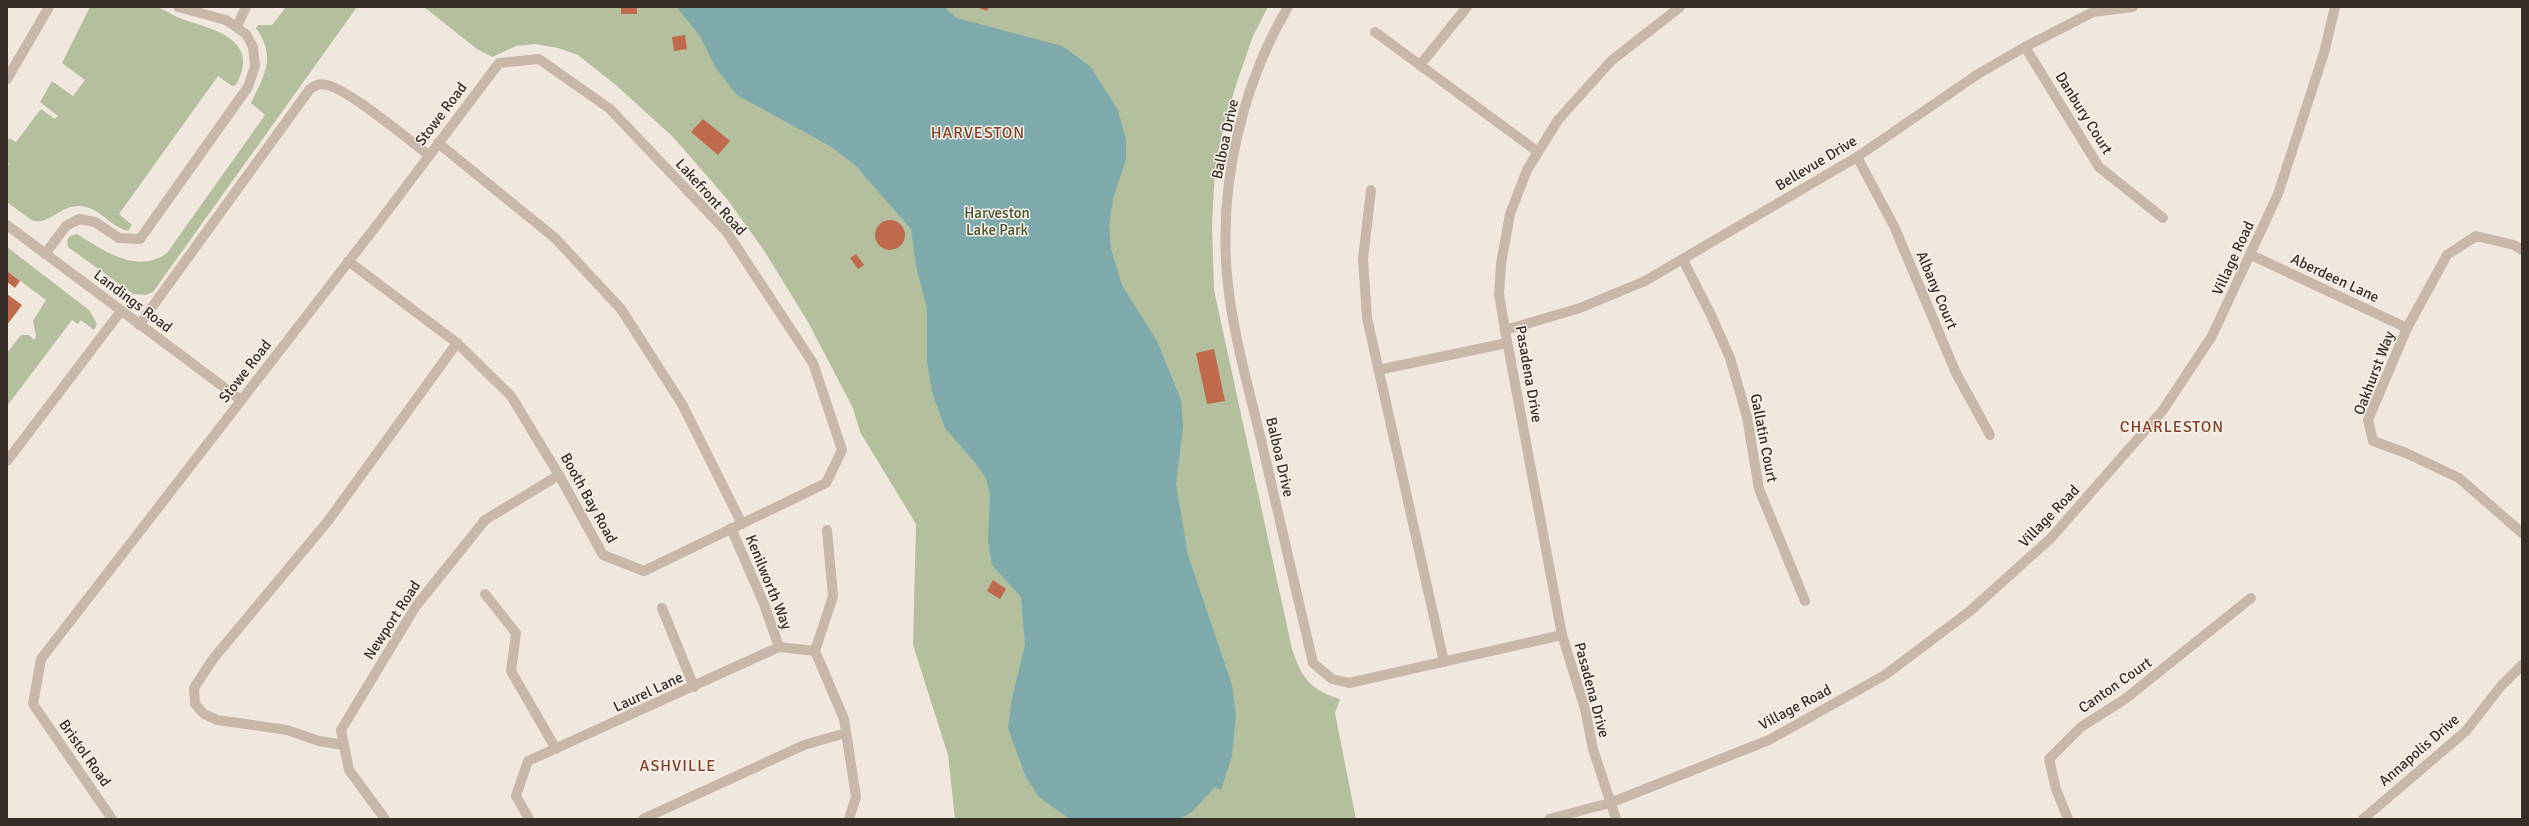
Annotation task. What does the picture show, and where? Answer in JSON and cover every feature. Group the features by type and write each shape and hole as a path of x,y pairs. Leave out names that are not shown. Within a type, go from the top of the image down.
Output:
{"street":[{"path":"7,79 49,7"},
{"path":"46,254 66,226 79,219 95,222 119,238 140,239 248,87 255,66 253,47 246,34 237,26 213,16 178,7"},
{"path":"237,26 246,7"},
{"name":"Balboa Drive","path":"1288,7 1258,67 1244,115 1230,174 1226,227 1227,274 1243,361 1313,663 1332,679 1348,683 1562,635"},
{"path":"1420,65 1467,7"},
{"name":"Pasadena Drive","path":"1616,819 1593,750 1586,709 1562,635 1507,343 1499,294 1501,264 1510,214 1527,170 1558,120 1611,61 1680,7"},
{"name":"Bellevue Drive","path":"1505,330 1580,308 1645,281 1856,157 1978,74 2025,47 2093,12 2133,7"},
{"name":"Village Road","path":"1549,819 1610,803 1769,740 1885,675 1970,612 2052,538 2163,410 2212,336 2251,255 2278,194 2324,53 2335,7"},
{"path":"1375,32 1538,152"},
{"name":"Danbury Court","path":"2025,47 2099,167 2163,218"},
{"name":"Lakefront Road","path":"498,63 539,59 610,109 726,231 813,363 842,450"},
{"name":"Stowe Road","path":"33,704 41,659 348,261 498,63"},
{"path":"140,325 310,89 316,85 325,84 343,92 429,155"},
{"path":"438,142 555,238 621,309 682,404 713,470 742,524"},
{"name":"Albany Court","path":"1856,157 1894,226 1956,373 1990,435"},
{"path":"1371,190 1365,228 1363,283 1367,318 1444,662"},
{"name":"Landings Road","path":"7,225 241,400"},
{"name":"Oakhurst Way","path":"2522,250 2514,245 2476,236 2447,255 2407,328 2368,420 2373,442 2406,453 2459,478 2522,533"},
{"name":"Aberdeen Lane","path":"2251,255 2407,328"},
{"name":"Gallatin Court","path":"1683,260 1712,317 1730,358 1747,416 1759,489 1805,601"},
{"name":"Booth Bay Road","path":"348,261 457,343 511,396 559,475 603,556 644,571 826,483 842,450"},
{"path":"7,461 121,311"},
{"path":"344,745 319,741 287,730 217,720 204,714 195,704 194,688 213,659 328,521 457,343"},
{"path":"1378,370 1507,343"},
{"name":"Newport Road","path":"385,819 349,770 341,730 420,600 485,520 559,475"},
{"name":"Kenilworth Way","path":"731,528 764,604 779,647"},
{"path":"827,530 833,596 816,652 844,719 856,797 849,819"},
{"path":"485,594 516,633 511,671 556,750"},
{"name":"Canton Court","path":"2068,819 2056,789 2049,759 2081,727 2125,700 2251,598"},
{"path":"662,608 694,687"},
{"path":"779,647 816,652"},
{"name":"Laurel Lane","path":"529,819 516,796 528,761 556,750 779,647"},
{"name":"Annapolis Drive","path":"2363,819 2466,731 2501,686 2522,665"},
{"name":"Bristol Road","path":"33,704 112,819"},
{"path":"644,819 804,745 846,733"}],"green space":[{"path":"90,7 157,7 179,18 220,33 230,39 238,47 243,57 242,69 236,85 232,86 218,76 119,214 132,225 128,231 122,229 93,209 86,207 73,206 45,220 33,221 7,202 7,167 9,164 7,162 7,141 9,138 16,142 41,109 55,119 58,116 40,102 52,81 73,96 85,80 62,63"},
{"path":"286,7 357,7 153,292 146,295 133,294 68,247 67,240 70,236 77,234 109,253 132,261 144,262 156,259 167,253 265,115 251,103 264,75 267,57 266,48 256,28 258,25 272,25"},
{"name":"Harveston Lake Park","path":"424,7 1268,7 1253,36 1238,79 1225,120 1215,168 1212,225 1214,290 1292,649 1308,682 1321,691 1340,699 1335,713 1356,819 955,819 948,755 913,645 916,524 860,432 853,408 808,322 765,252 727,199 673,137 617,86 578,55 558,48 535,44 516,46 492,57 477,49"},
{"path":"7,247 89,310 97,324 94,330 81,320 78,324 72,320 7,406 7,353 21,335 29,335 34,340 36,336 33,321 46,300 7,271"}],"water":[{"path":"677,7 944,7 957,18 1062,46 1090,66 1118,110 1126,140 1126,159 1113,199 1109,225 1111,249 1122,285 1157,341 1181,400 1183,427 1176,484 1188,555 1232,685 1236,715 1232,756 1221,790 1215,787 1192,812 1180,819 1070,819 1039,797 1025,775 1008,728 1012,698 1025,645 1021,597 992,565 988,540 990,495 986,478 977,465 945,428 932,392 927,361 927,308 916,266 911,229 855,165 830,146 737,95 715,67 700,36"}],"building":[{"path":"621,7 637,7 637,14 621,14"},
{"path":"976,7 989,7 987,11"},
{"path":"685,35 687,49 674,51 672,37"},
{"path":"703,119 730,141 718,155 691,132"},
{"path":"890,220 896,221 904,229 904,241 896,249 890,250 884,249 876,241 875,235 876,229 884,221"},
{"path":"856,254 864,265 858,269 850,258"},
{"path":"7,271 20,281 15,288 7,282"},
{"path":"7,294 22,305 7,325"},
{"path":"1214,349 1225,401 1207,404 1196,353"},
{"path":"993,580 1006,589 1000,599 987,591"}],"district":[{"name":"HARVESTON","path":"978,133"},
{"name":"CHARLESTON","path":"2172,427"},
{"name":"ASHVILLE","path":"678,766"}]}
